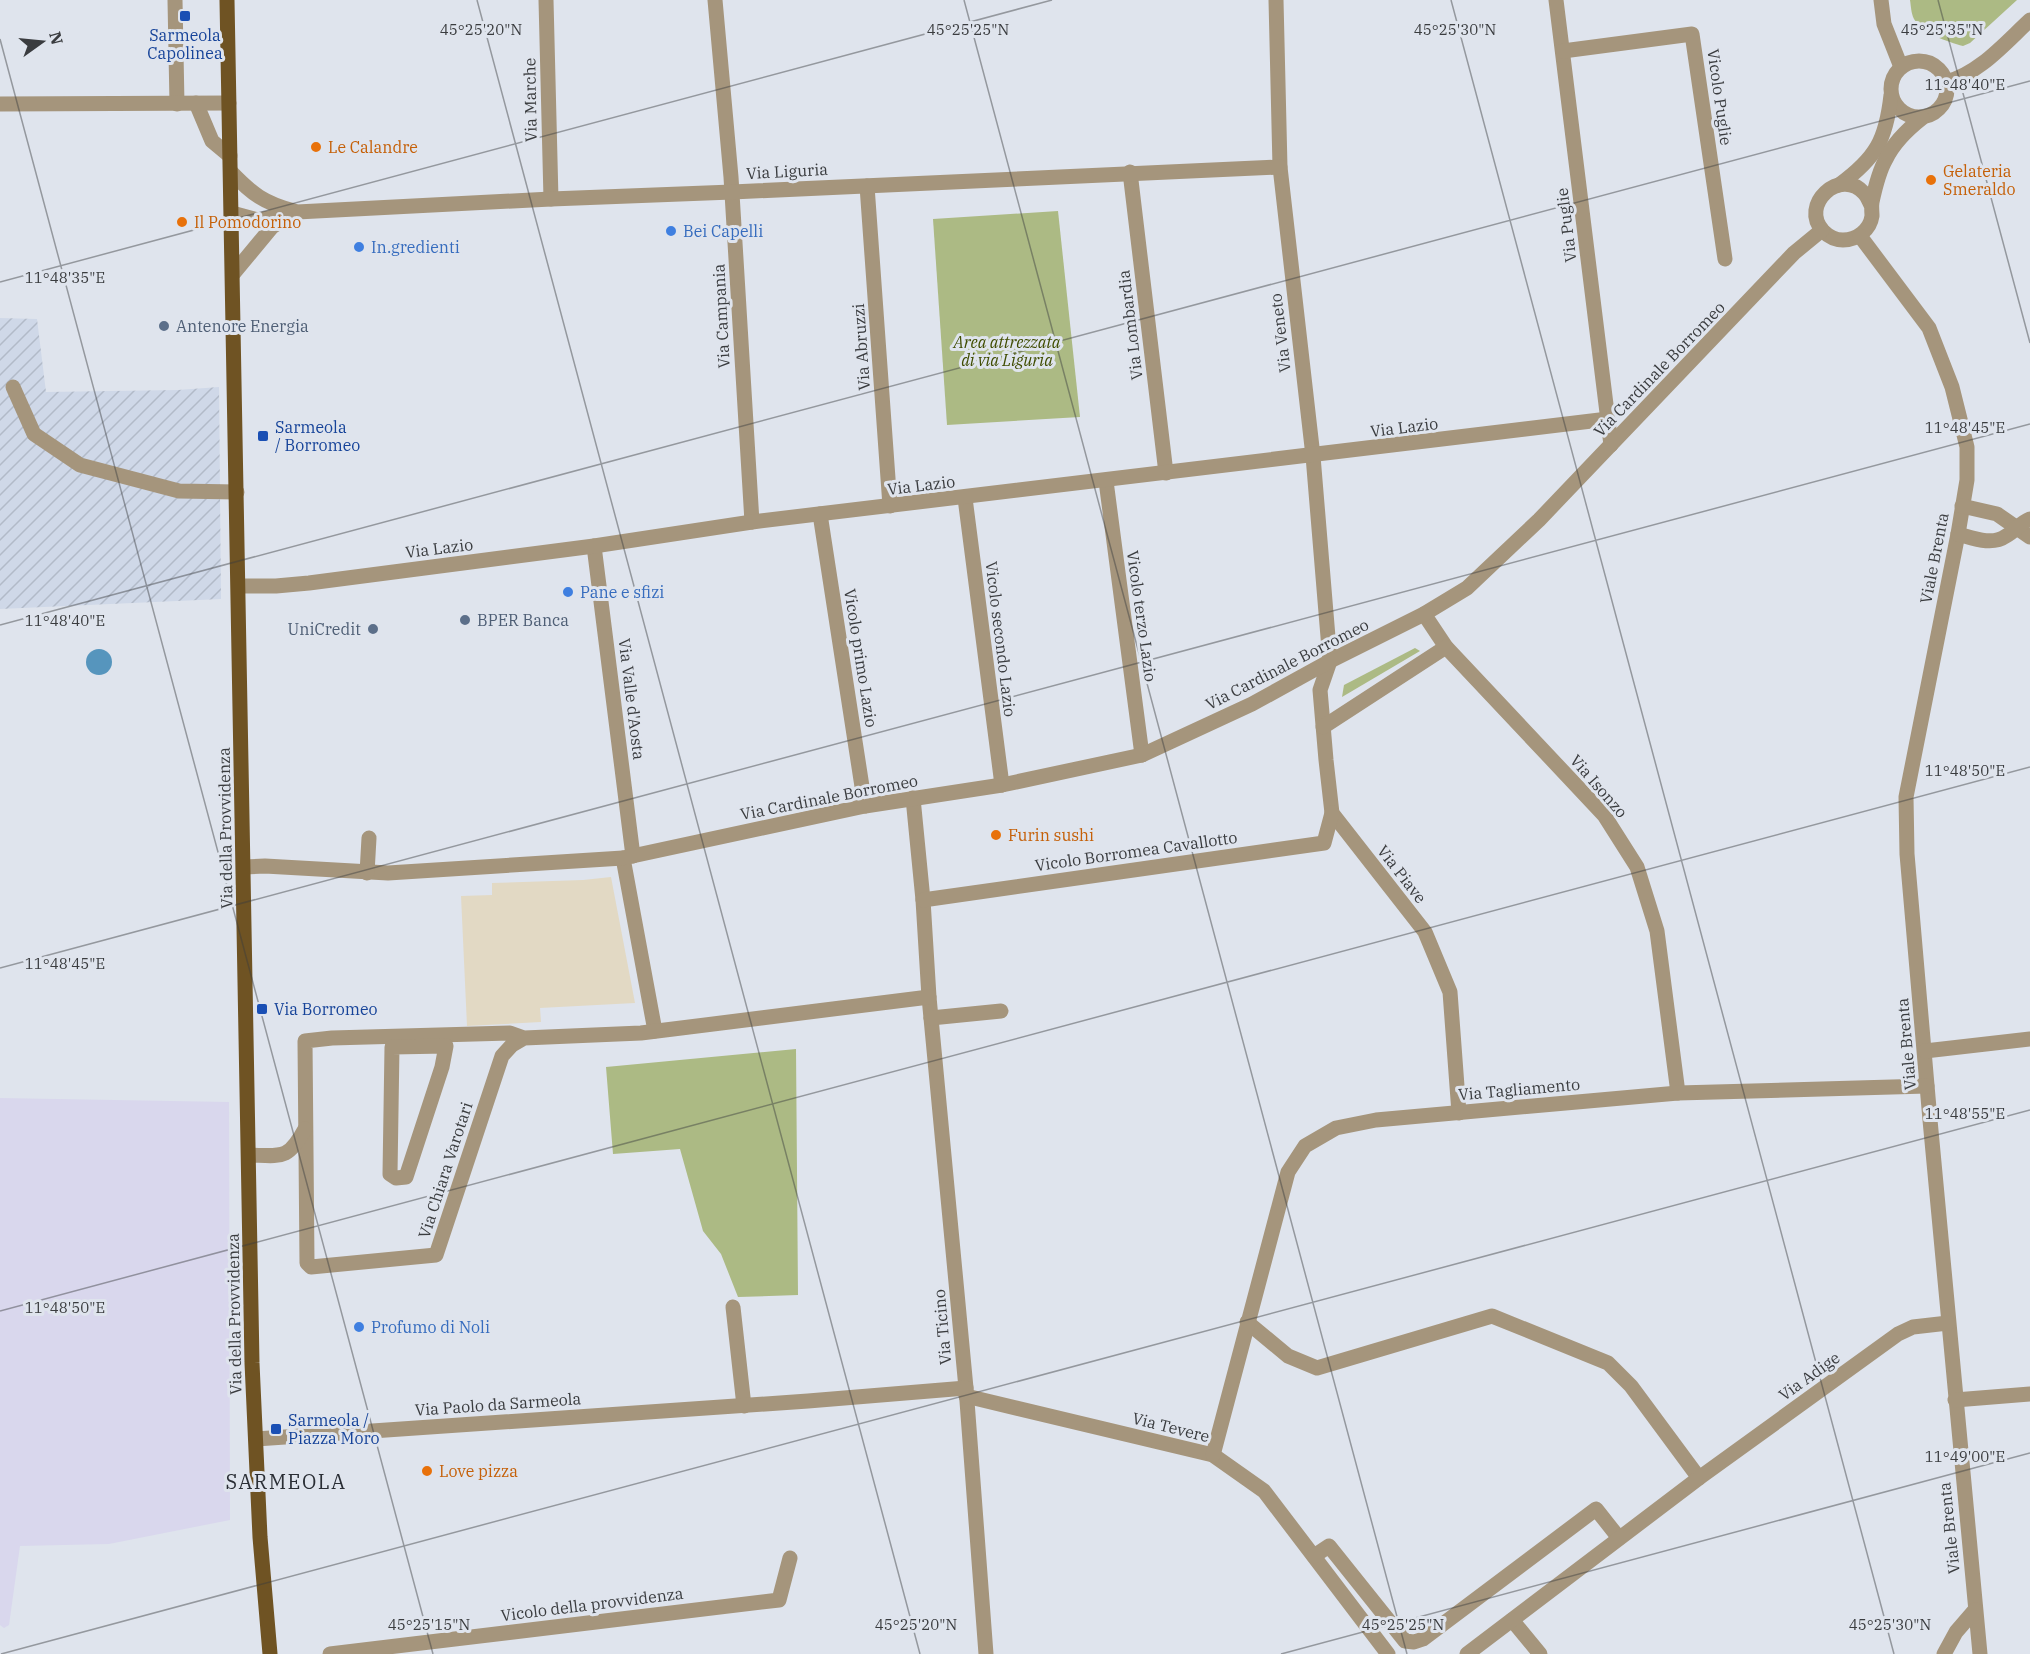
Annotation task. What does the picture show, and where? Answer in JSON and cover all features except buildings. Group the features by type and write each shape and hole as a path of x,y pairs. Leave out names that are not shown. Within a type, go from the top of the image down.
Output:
{"main road":[{"name":"Via della Provvidenza","path":"227,0 252,1363 260,1537 270,1654"}],"street":[{"path":"176,0 177,104"},
{"name":"Via Marche","path":"546,0 551,199"},
{"name":"Via Campania","path":"715,0 732,192 752,522"},
{"name":"Via Veneto","path":"1276,0 1280,167 1312,456 1330,660"},
{"name":"Via Puglie","path":"1556,0 1611,445"},
{"path":"1881,0 1884,24 1901,67"},
{"path":"1946,82 1958,79 1988,58 2030,20"},
{"name":"Vicolo Puglie","path":"1563,51 1692,34 1725,259"},
{"path":"1839,185 1859,170 1876,152 1888,122 1892,80 1901,67 1914,62 1928,62 1939,70 1946,82 1947,94 1942,105 1933,114 1922,118 1903,133 1886,159 1871,205 1872,216 1868,227 1860,236 1850,240 1840,240 1830,237 1822,230 1816,214 1820,198 1832,187 1839,185 1853,186 1864,193 1871,205"},
{"path":"1891,95 1897,108 1908,116 1922,118"},
{"path":"0,104 177,104 198,107 230,103"},
{"name":"Via Liguria","path":"198,107 212,141 250,193 272,205 297,212"},
{"name":"Via Liguria","path":"232,213 258,220 297,212 1130,172 1280,167"},
{"name":"Via Lombardia","path":"1130,172 1166,473"},
{"name":"Via Abruzzi","path":"867,186 890,506"},
{"name":"Via Liguria","path":"233,274 272,227 297,212"},
{"name":"Via Cardinale Borromeo","path":"244,867 264,866 367,873 628,857 865,806 1002,785 1142,755 1252,704 1330,660 1424,614 1467,588 1539,520 1794,253 1822,230"},
{"name":"Viale Brenta","path":"1860,236 1929,328 1952,387 1967,447 1967,480 1958,534 1906,797 1907,854 1927,1086 1980,1654"},
{"path":"13,387 34,434 80,465 179,491 237,492"},
{"name":"Via Lazio","path":"239,586 309,583 594,546 752,522 1608,419"},
{"name":"Vicolo terzo Lazio","path":"1106,481 1142,755"},
{"name":"Vicolo secondo Lazio","path":"965,498 1002,785"},
{"name":"Viale Brenta","path":"1962,506 2024,523 2030,537"},
{"name":"Vicolo primo Lazio","path":"820,514 865,806"},
{"path":"1958,534 1990,541 2004,538 2024,523"},
{"name":"Via Valle d'Aosta","path":"594,546 628,857"},
{"name":"Via Isonzo","path":"1424,614 1446,647 1605,815 1637,867 1657,931 1678,1093"},
{"path":"1323,727 1446,647"},
{"path":"1330,660 1320,690 1332,813"},
{"name":"Via Ticino","path":"914,798 929,997 966,1392 986,1654"},
{"name":"Vicolo Borromea Cavallotto","path":"923,900 1324,843 1332,813"},
{"name":"Via Piave","path":"1332,813 1425,932 1450,992 1459,1113"},
{"path":"367,873 369,838"},
{"path":"628,857 655,1031 929,997"},
{"path":"931,1018 1001,1011"},
{"name":"Via Chiara Varotari","path":"502,1056 436,1255 311,1268 307,1263 305,1041 332,1038 510,1033 524,1038 655,1031"},
{"path":"482,1034 490,1040 502,1056 512,1045 524,1038"},
{"path":"1925,1051 2030,1039"},
{"path":"446,1046 442,1067 405,1177 396,1178 390,1174 392,1047 446,1046"},
{"name":"Via Tagliamento","path":"1213,1455 1288,1172 1305,1146 1336,1128 1377,1120 1678,1093 1927,1086"},
{"path":"284,1155 296,1146 306,1126"},
{"path":"249,1155 284,1155 296,1161 307,1171"},
{"path":"733,1307 744,1406"},
{"path":"1247,1322 1288,1356 1317,1368 1492,1316 1608,1363 1631,1386 1699,1478"},
{"name":"Via Adige","path":"1467,1654 1699,1478 1898,1334 1913,1327 1948,1323"},
{"name":"Via Paolo da Sarmeola","path":"256,1439 966,1392"},
{"name":"Via Tevere","path":"966,1392 1213,1455 1263,1491 1388,1654"},
{"path":"1955,1400 2030,1394"},
{"path":"1314,1556 1329,1546 1405,1641 1414,1642 1423,1640 1596,1509 1619,1538"},
{"name":"Vicolo della provvidenza","path":"330,1654 779,1600 789,1558"},
{"path":"1944,1654 1956,1632 1975,1610"},
{"path":"1512,1620 1539,1654"}],"shaded area":[{"path":"0,318 37,319 46,392 178,390 219,387 221,599 0,609"},
{"path":"611,877 635,1003 540,1008 541,1022 467,1026 461,896 492,895 492,883"},
{"path":"0,1098 229,1102 230,1520 109,1544 20,1546 9,1625 4,1628 0,1625"}],"green space":[{"path":"1910,0 2017,0 1970,43 1963,46 1923,29 1914,19"},
{"name":"Area attrezzata di via Liguria","path":"1058,211 1080,417 947,425 933,219"},
{"path":"1415,648 1420,651 1342,697 1344,685"},
{"path":"796,1049 798,1295 738,1297 721,1254 703,1231 680,1149 613,1154 606,1067"}],"water":[{"path":"99,649 108,653 112,662 108,671 99,675 90,671 86,662 90,653"}],"place":[{"name":"Sarmeola Capolinea","path":"185,16"},
{"name":"Le Calandre","path":"316,147"},
{"name":"Gelateria Smeraldo","path":"1931,180"},
{"name":"Il Pomodorino","path":"182,222"},
{"name":"Bei Capelli","path":"671,231"},
{"name":"In.gredienti","path":"359,247"},
{"name":"Antenore Energia","path":"164,326"},
{"name":"Sarmeola / Borromeo","path":"263,436"},
{"name":"Pane e sfizi","path":"568,592"},
{"name":"BPER Banca","path":"465,620"},
{"name":"UniCredit","path":"373,629"},
{"name":"Furin sushi","path":"996,835"},
{"name":"Via Borromeo","path":"262,1009"},
{"name":"Profumo di Noli","path":"359,1327"},
{"name":"Sarmeola / Piazza Moro","path":"276,1429"},
{"name":"Love pizza","path":"427,1471"}],"district":[{"name":"SARMEOLA","path":"286,1481"}]}
